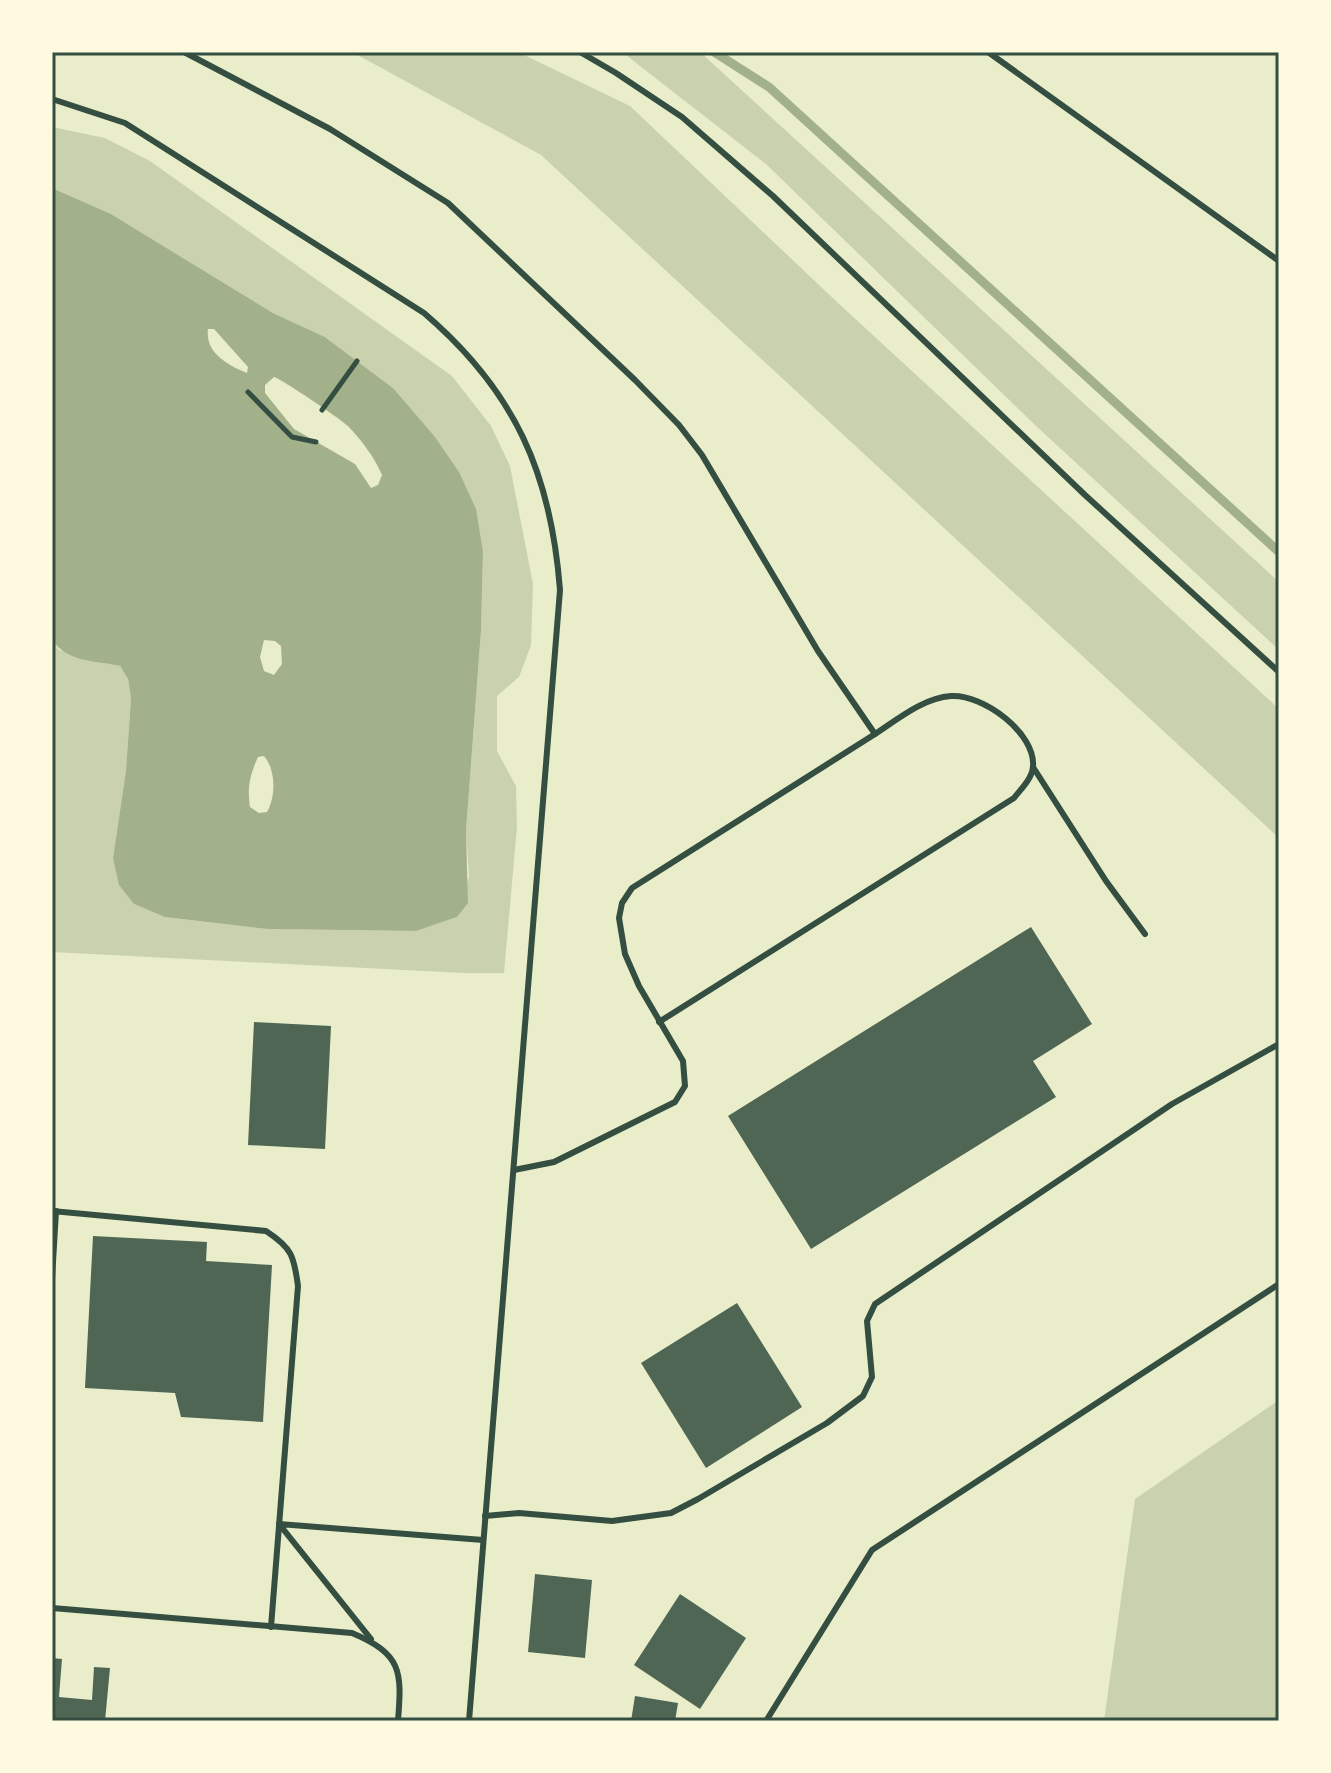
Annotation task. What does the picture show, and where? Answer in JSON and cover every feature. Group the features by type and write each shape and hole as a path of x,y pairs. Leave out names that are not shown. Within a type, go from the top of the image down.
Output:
{"lane":[{"path":"184,52 330,129 448,203 635,380 679,425 702,455 818,651 875,734"},
{"path":"580,52 682,117 773,196 1085,495 1279,672"},
{"path":"988,52 1279,261"},
{"path":"52,99 125,123 424,313 459,343 486,377 526,441 553,524 560,590 469,1721"},
{"path":"514,1170 554,1162 675,1102 685,1086 683,1061 639,986 625,954 619,918 622,903 632,888 927,702 955,696 994,708 1016,728 1029,751 1033,767 1100,872 1145,934"},
{"path":"659,1022 1014,798 1027,782 1033,767"},
{"path":"485,1516 519,1513 612,1521 671,1513 827,1423 863,1396 872,1377 867,1321 875,1304 1172,1104 1279,1044"},
{"path":"52,1279 54,1211 266,1231 279,1239 295,1258 298,1286 271,1627"},
{"path":"766,1721 872,1550 1279,1284"},
{"path":"279,1524 483,1540"},
{"path":"279,1524 398,1669 398,1721"},
{"path":"52,1608 352,1633 374,1642"}],"path":[{"path":"322,410 357,361"},
{"path":"248,392 292,437 316,442"}],"shaded area":[{"path":"352,52 518,52 630,106 837,302 1279,709 1279,838 541,155"},
{"path":"622,52 700,52 1279,582 1279,650 1035,425 766,164"},
{"path":"52,127 105,138 150,161 452,376 491,426 510,466 533,584 531,645 519,677 497,696 497,751 516,786 517,827 504,973 52,952 52,640 59,650 120,666 128,679 131,698 126,770 113,858 134,904 166,917 267,929 415,931 457,917 469,877 466,831 481,631 483,552 393,388 325,337 273,313 111,214 52,188"},
{"path":"52,188 111,214 273,313 325,337 393,388 435,437 459,472 476,509 483,552 481,631 466,831 468,903 457,917 416,931 267,929 165,917 134,904 119,885 113,858 126,770 131,698 128,679 120,666 74,657 52,640","holes":["208,329 214,329 248,367 247,373 219,357 208,337","274,377 279,379 349,427 379,469 382,475 378,485 371,488 355,464 294,429 265,393 265,385","264,640 275,641 281,646 282,664 274,675 264,671 260,657","264,756 268,762 273,783 267,812 259,813 250,807 249,793 251,775 258,757"]},
{"path":"1279,1400 1279,1721 1104,1721 1135,1499"}],"building":[{"path":"1031,927 1092,1024 1033,1061 1056,1097 811,1249 728,1116"},
{"path":"254,1022 331,1026 325,1149 248,1145"},
{"path":"93,1236 207,1242 206,1261 272,1265 263,1422 181,1417 175,1393 85,1388"},
{"path":"737,1303 802,1407 706,1468 641,1363"},
{"path":"535,1574 592,1580 585,1658 528,1652"},
{"path":"680,1594 746,1638 700,1709 634,1665"},
{"path":"52,1658 62,1659 59,1697 92,1700 94,1667 110,1668 105,1721 52,1721"},
{"path":"635,1696 678,1703 675,1721 631,1721"}],"waterway":[{"path":"714,52 769,87 1279,552"}]}
